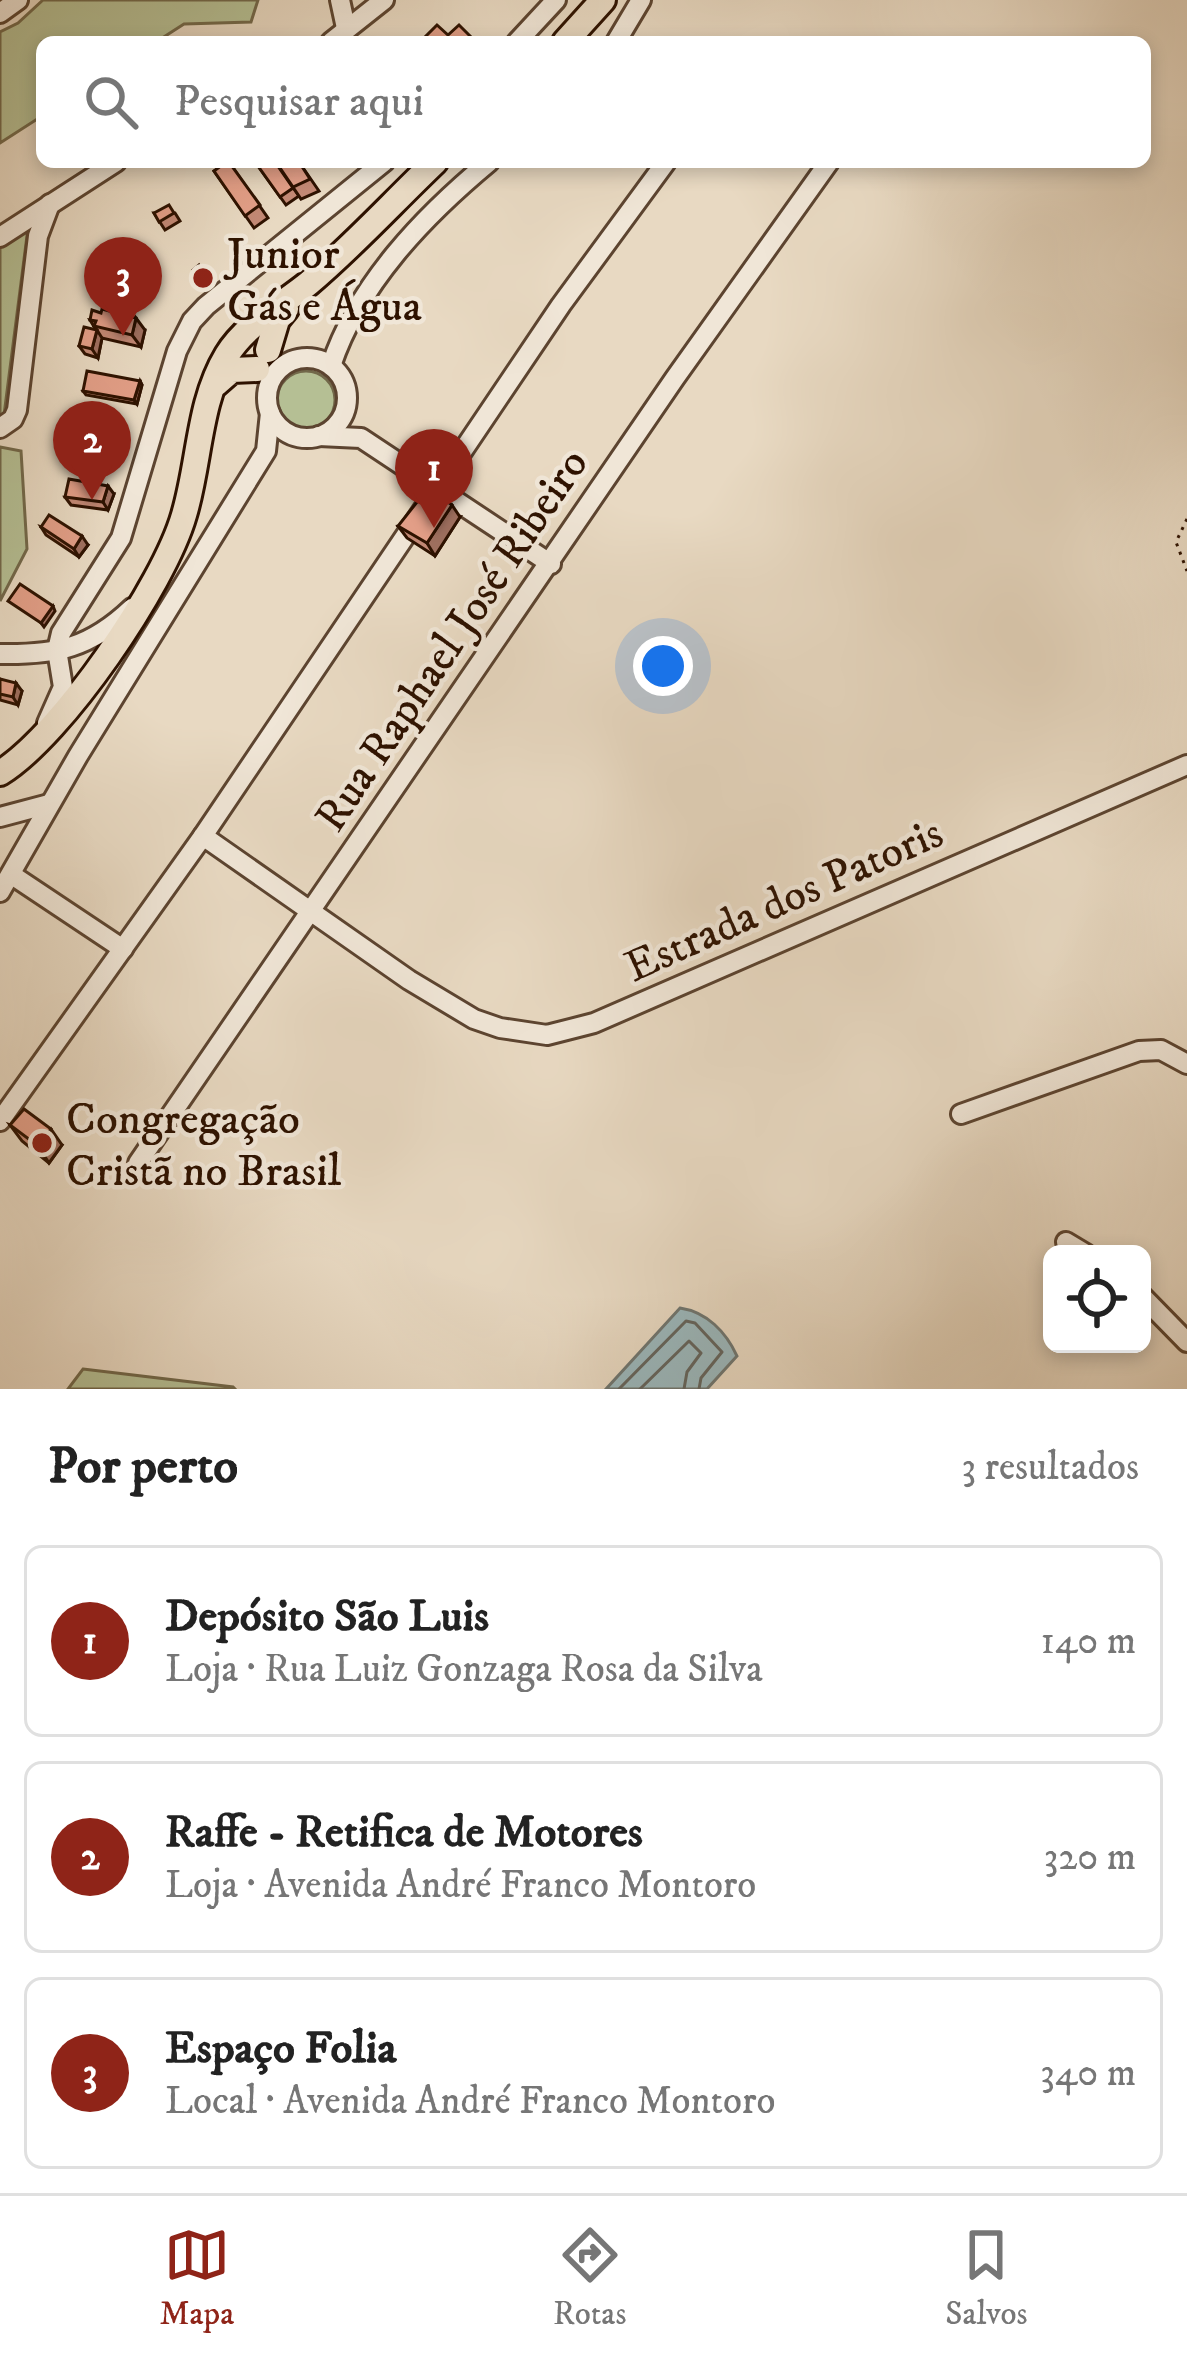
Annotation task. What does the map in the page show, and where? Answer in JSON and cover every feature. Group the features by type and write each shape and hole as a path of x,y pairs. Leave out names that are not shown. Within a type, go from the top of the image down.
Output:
{"main road":[{"path":"571,36 603,0"},
{"path":"189,495 192,423 200,384 215,347 427,168"},
{"path":"210,390 232,370 264,369 282,313 428,168"},
{"path":"215,347 241,337 313,280"},
{"path":"0,773 39,744 88,685 144,596 177,536 210,390 223,362 272,301"}],"street":[{"path":"0,13 18,0"},
{"path":"339,35 340,0"},
{"path":"339,35 384,0"},
{"path":"523,36 556,0"},
{"path":"620,36 641,0"},
{"path":"0,237 107,168"},
{"path":"39,744 63,687 57,650 64,625 121,538 176,351 192,322 377,168"},
{"path":"331,366 341,337 394,256 438,207 482,168"},
{"path":"0,1121 203,836 561,305 662,168"},
{"name":"Rua Raphael José Ribeiro","path":"138,1163 825,168"},
{"path":"0,428 13,419 16,410 38,236 50,204"},
{"path":"0,892 266,451 270,412 264,369 241,337"},
{"path":"264,369 282,367 341,337"},
{"path":"264,369 300,359 331,366 346,386 361,438"},
{"path":"266,451 313,437 339,422 347,399"},
{"path":"270,412 284,431 361,438 550,564"},
{"path":"0,653 57,650 97,639 144,596"},
{"name":"Estrada dos Patoris","path":"203,836 409,980 474,1018 500,1028 547,1035 572,1031 1187,765"},
{"path":"0,817 49,804"},
{"path":"12,875 123,949"},
{"path":"961,1114 1139,1051 1161,1049 1187,1064"},
{"path":"1066,1242 1071,1245"},
{"path":"1151,1305 1187,1342"}],"path":[{"path":"1187,519 1176,542 1187,571"}],"green space":[{"path":"43,0 258,0 251,22 184,24 165,36 36,36 36,120 0,143 0,32"},
{"path":"28,228 4,415 0,415 0,248"},
{"path":"306,371 326,380 335,400 326,420 306,429 286,420 277,400 286,380"},
{"path":"0,447 21,451 27,549 0,601"},
{"path":"83,1369 233,1387 235,1389 68,1389"}],"water":[{"path":"680,1308 714,1324 737,1356 707,1389 606,1389"}],"building":[{"path":"437,25 448,35 459,25 470,36 426,36"},
{"path":"233,168 260,205 245,216 214,171"},
{"path":"259,168 279,168 293,188 280,197"},
{"path":"280,168 303,168 310,179 293,187"},
{"path":"169,205 174,213 159,222 154,213"},
{"name":"Junior Gás e Água","path":"199,265 208,278 202,283 193,270"},
{"path":"102,309 136,318 132,335 94,326 92,310 101,313"},
{"path":"84,327 97,330 92,349 79,346"},
{"path":"87,371 140,381 134,400 83,391"},
{"path":"69,479 108,486 103,502 65,497"},
{"path":"425,492 436,493 452,505 427,543 398,526"},
{"path":"49,515 82,536 74,549 41,527"},
{"path":"20,584 53,606 41,623 8,601"},
{"path":"0,679 16,683 13,697 0,694"},
{"path":"24,1109 51,1129 38,1146 10,1125"}],"place":[{"name":"Junior Gás e Água","path":"203,278"},
{"name":"Espaço Folia","path":"123,336"},
{"name":"Raffe - Retifica de Motores","path":"92,500"},
{"name":"Depósito São Luis","path":"434,528"},
{"name":"Congregação Cristã no Brasil","path":"42,1143"}]}
